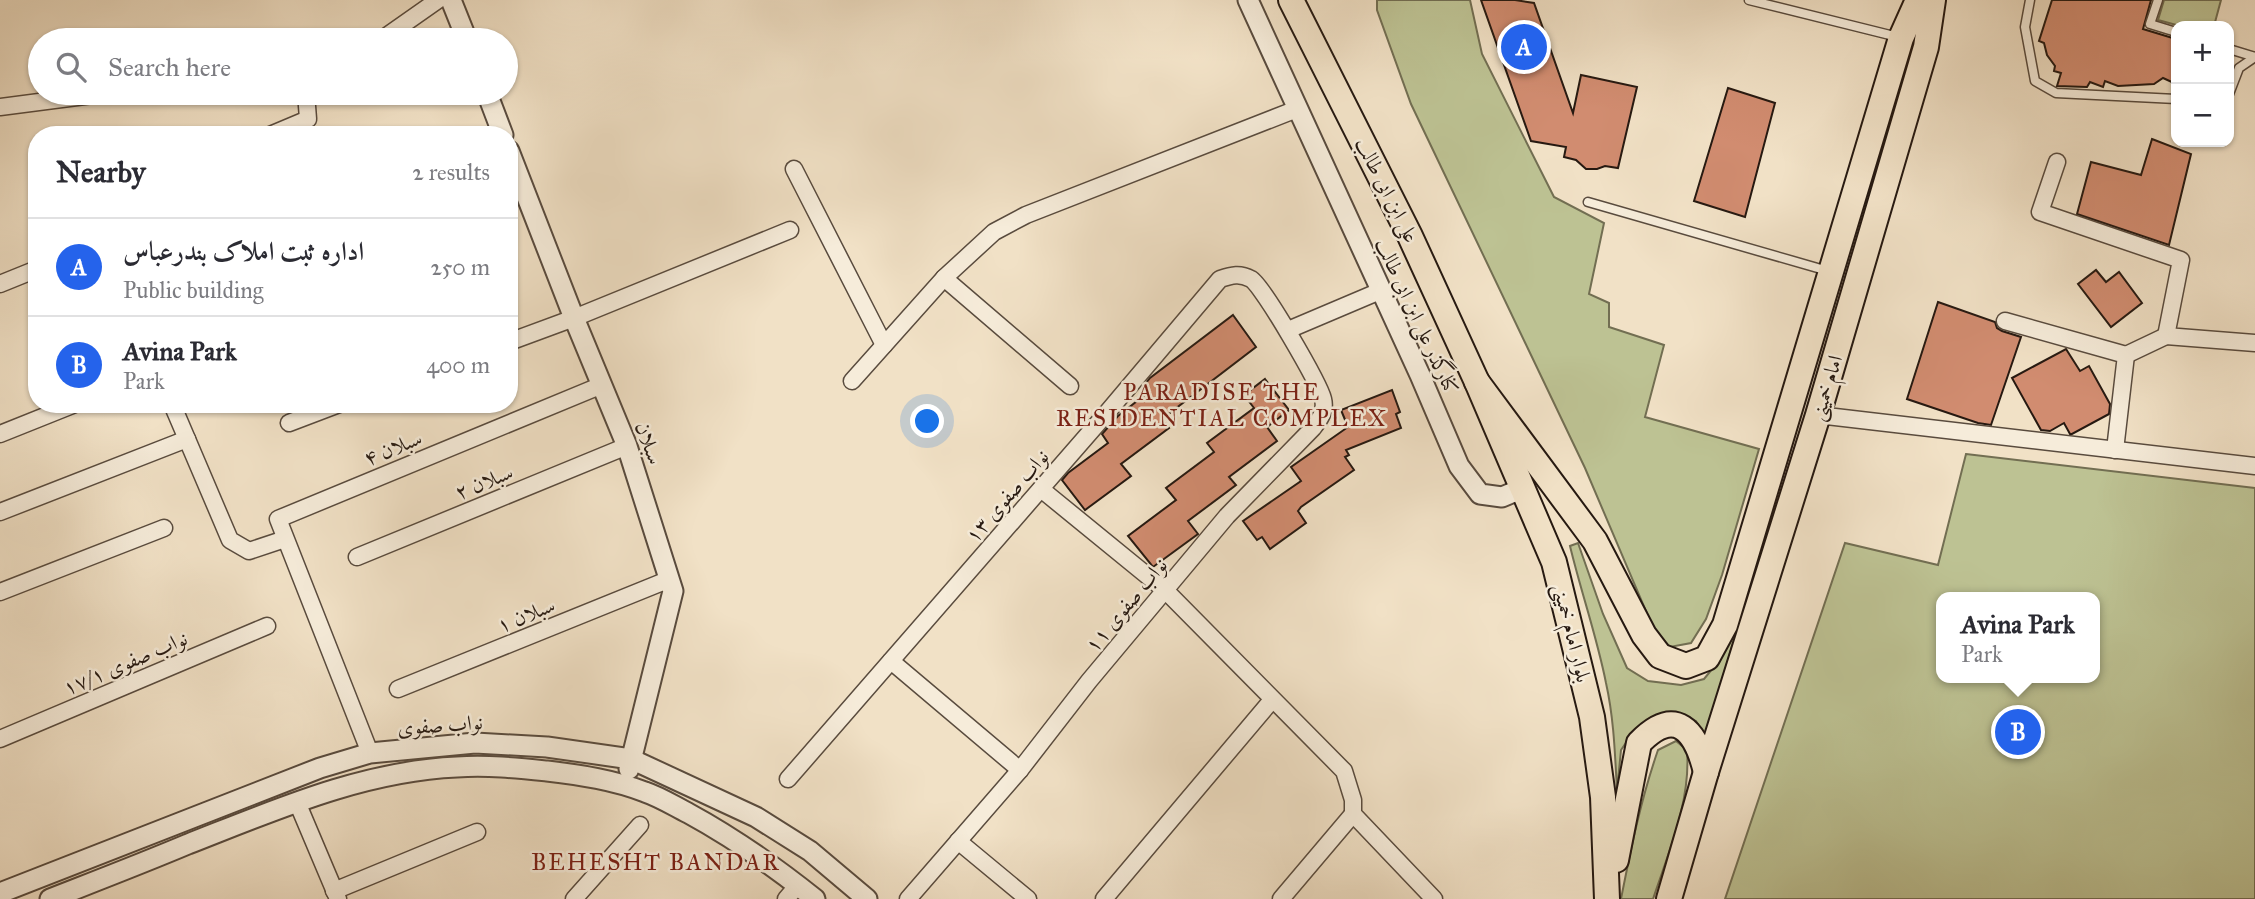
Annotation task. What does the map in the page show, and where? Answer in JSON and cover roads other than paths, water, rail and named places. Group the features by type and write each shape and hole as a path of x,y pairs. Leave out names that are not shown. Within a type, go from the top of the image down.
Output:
{"main road":[{"name":"علی ابن ابی طالب","path":"1291,0 1410,236 1477,382"},
{"path":"1477,382 1595,541 1644,635 1660,656 1686,666 1707,658 1725,625 1901,38 1918,0"},
{"name":"امام خمینی","path":"1706,772 1818,415 1926,47 1933,0"},
{"name":"بلوار امام خمینی","path":"1477,382 1554,562 1592,717 1603,797 1608,899"},
{"path":"1608,899 1639,743 1652,729 1668,723 1686,729 1695,739 1706,772 1670,899"}],"street":[{"path":"398,28 438,0"},
{"path":"451,0 462,28"},
{"name":"کنارگذر علی ابن ابی طالب","path":"1248,0 1459,466 1480,494 1502,498 1521,489"},
{"path":"0,107 28,103"},
{"path":"291,126 308,119 307,105"},
{"path":"492,105 500,126"},
{"path":"852,381 944,278 994,232 1026,215 1297,109"},
{"path":"2057,162 2040,212 2181,260 2166,336"},
{"path":"794,169 884,345"},
{"name":"سبلان","path":"518,190 627,446 673,591 625,785"},
{"path":"518,339 790,230"},
{"path":"0,284 28,273"},
{"name":"نواب صفوی ۱۳","path":"788,779 1220,279 1236,274 1253,280 1288,330"},
{"path":"944,278 1070,386"},
{"path":"1288,330 1380,291"},
{"path":"2005,321 2126,355 2166,336 2255,343"},
{"name":"نواب صفوی ۱۱","path":"908,899 1020,770 1089,681 1227,516 1313,428 1323,414 1324,399 1288,330"},
{"path":"2115,450 2126,355"},
{"name":"سبلان ۴","path":"285,539 278,519 602,385"},
{"path":"0,434 52,413"},
{"path":"176,413 230,540 249,551 285,539 370,753"},
{"path":"289,423 315,413"},
{"path":"1818,415 2255,466"},
{"path":"0,512 187,439"},
{"name":"سبلان ۲","path":"356,557 627,446"},
{"path":"1041,489 1166,591 1344,771 1353,800 1353,814 1281,899"},
{"path":"0,592 164,528"},
{"name":"سبلان ۱","path":"398,689 670,579"},
{"name":"نواب صفوی ۱۷/۱","path":"0,739 267,626"},
{"path":"891,661 1020,770"},
{"path":"1104,899 1272,700"},
{"name":"نواب صفوی","path":"0,893 320,768 370,753 475,743 547,747 631,760 756,817 810,851 867,899"},
{"name":"نواب صفوی","path":"50,899 270,811 345,786 396,774 456,766 512,767 592,777 647,792 709,825 770,863 792,892 816,899"},
{"path":"265,789 272,791 277,797 276,806 270,811"},
{"path":"297,802 336,895 477,832"},
{"path":"1353,814 1434,899"},
{"path":"574,899 640,825"},
{"path":"958,841 1028,899"}],"lane":[{"path":"1749,0 1901,38"},
{"path":"2031,0 2025,27 2035,81 2056,93 2171,99"},
{"path":"2158,0 2150,24 2171,30"},
{"path":"2234,50 2255,57"},
{"path":"2233,84 2239,68 2255,57"},
{"path":"1588,202 1831,272"}],"place":[{"name":"اداره ثبت املاک بندرعباس","path":"1524,47"},
{"name":"Avina Park","path":"2018,732"}],"district":[{"name":"PARADISE THE RESIDENTIAL COMPLEX","path":"1222,405"},
{"name":"BEHESHT BANDAR","path":"656,862"}]}
